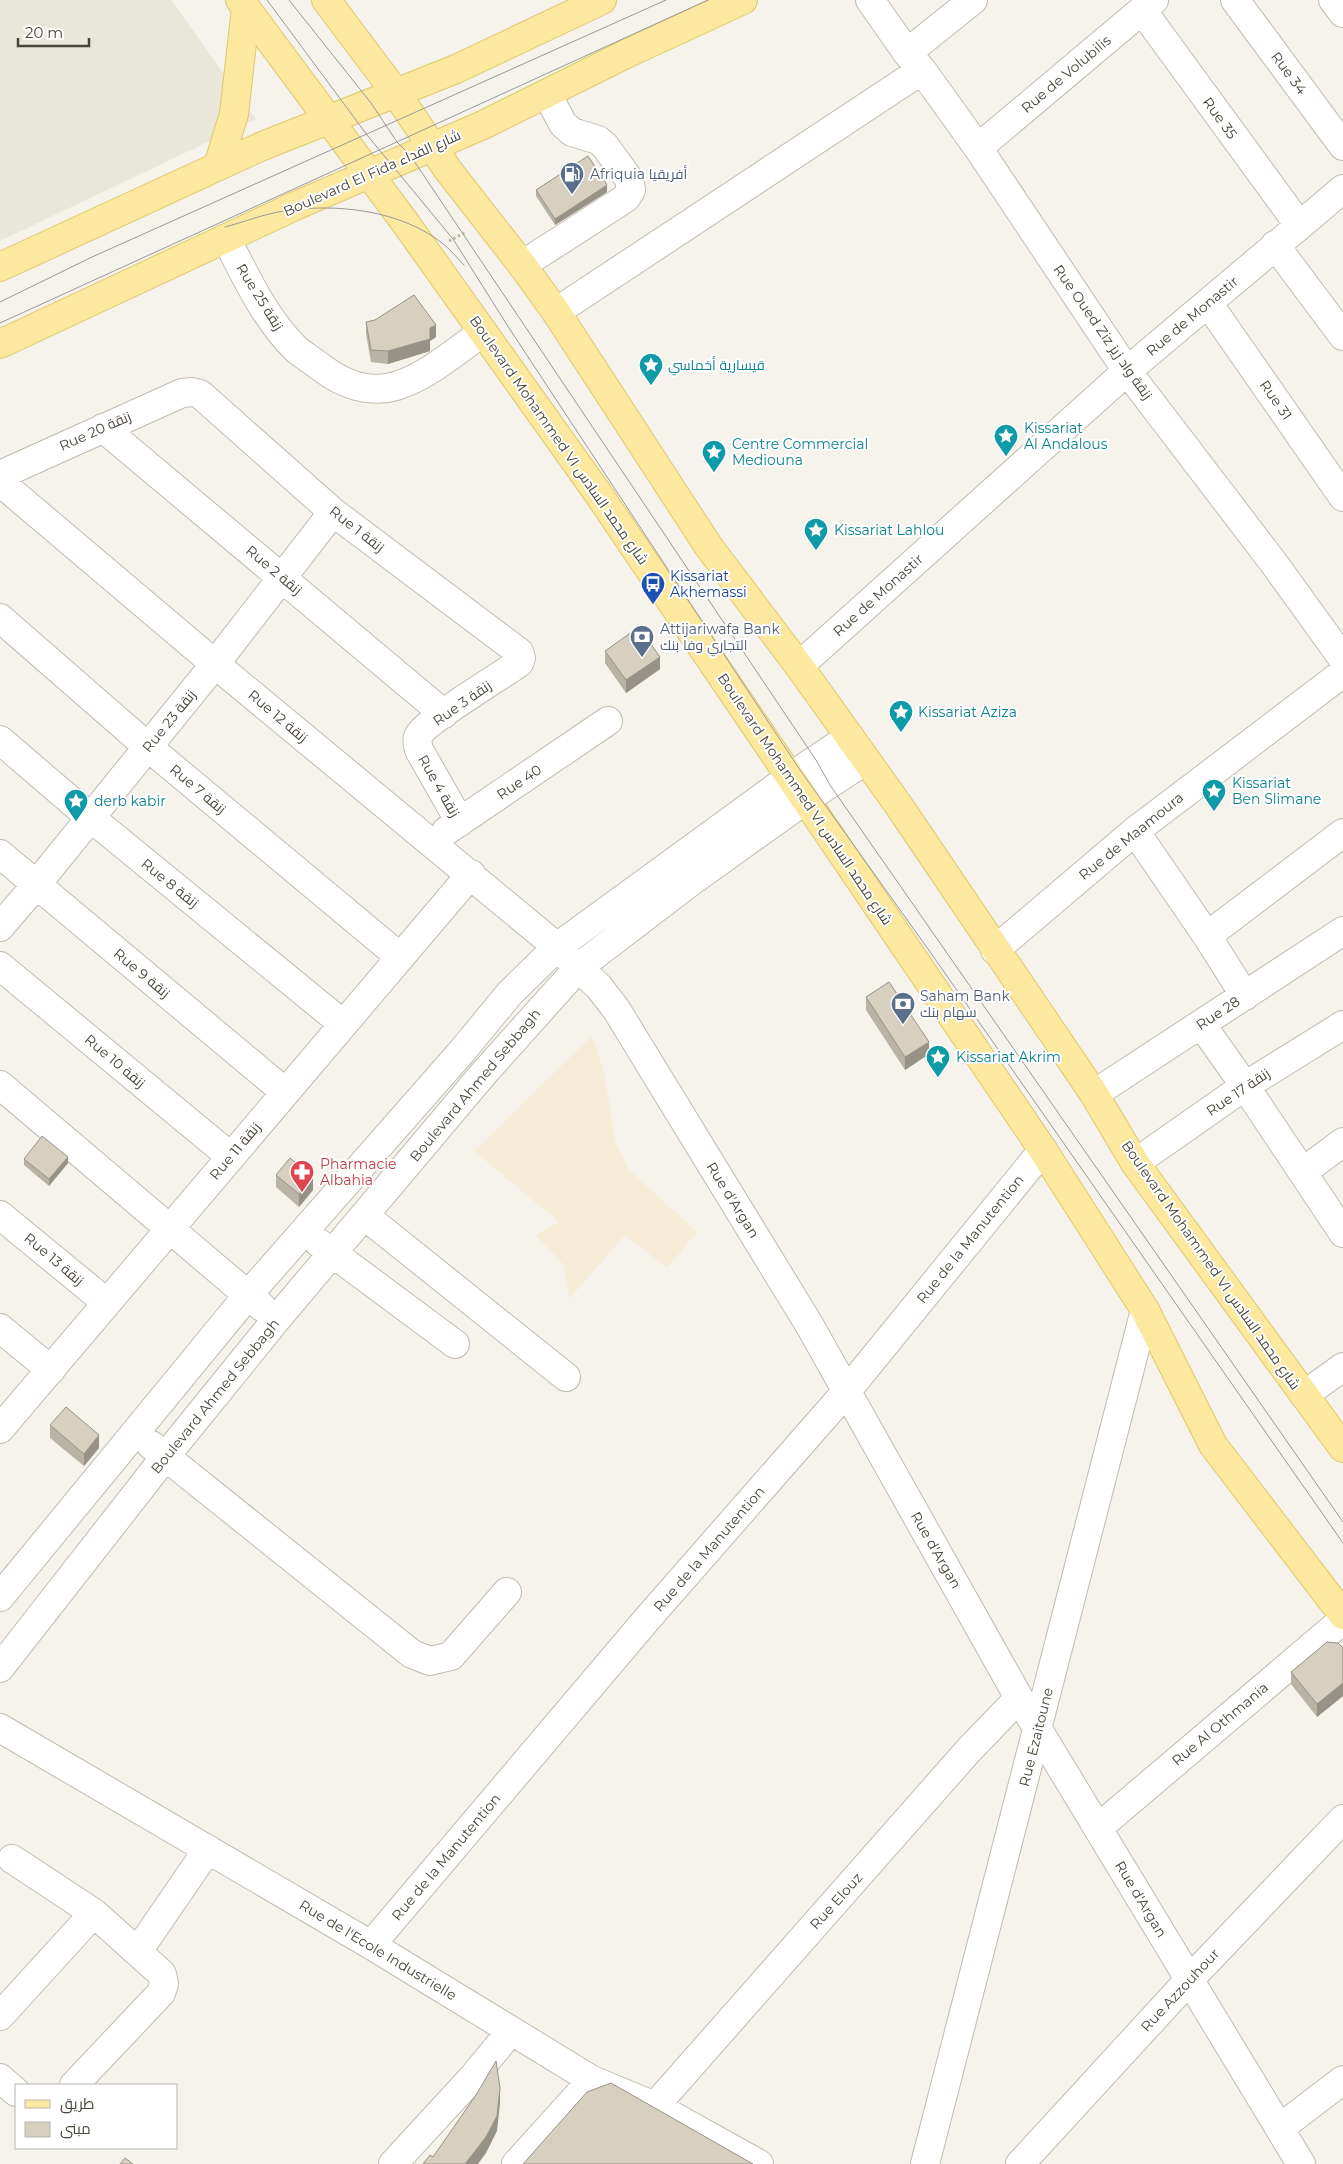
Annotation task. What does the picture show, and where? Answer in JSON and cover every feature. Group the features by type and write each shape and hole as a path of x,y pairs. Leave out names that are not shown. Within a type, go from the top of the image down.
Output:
{"main road":[{"name":"Boulevard Mohammed VI شارع محمد السادس","path":"326,0 396,93 431,147 556,312 709,547 799,666 866,760 1094,1094 1135,1163 1343,1448"},
{"path":"0,267 260,147 456,69 602,0"},
{"name":"Boulevard El Fida شارع الفداء","path":"0,344 368,173 431,147 547,94 624,55 743,0"},
{"name":"Boulevard Mohammed VI شارع محمد السادس","path":"243,4 427,254 597,492 1043,1150 1145,1310 1213,1445 1343,1615"},
{"path":"218,166 234,114 243,4"}],"street":[{"name":"Rue Oued Ziz زنقة واد زيز","path":"870,0 978,148 1127,371 1273,562 1343,659"},
{"path":"556,312 914,61 974,0"},
{"name":"Rue 34","path":"1235,0 1343,146"},
{"path":"1333,0 1343,13"},
{"name":"Rue de Volubilis","path":"978,148 1148,5"},
{"name":"Rue 35","path":"1148,5 1299,225"},
{"path":"522,265 626,198 631,190 629,179 605,146 598,140 572,132 563,124 547,94"},
{"name":"Rue de Monastir","path":"799,666 1127,371 1343,189"},
{"name":"Rue 25 زنقة","path":"226,238 255,294 282,333 298,350 326,372 354,386 382,389 407,382 420,376 483,332"},
{"path":"1275,245 1343,336"},
{"name":"Rue 31","path":"1208,303 1343,497"},
{"name":"Rue 20 زنقة","path":"0,475 182,393 192,392"},
{"name":"Rue 1 زنقة","path":"192,392 200,394 333,512 519,652 521,658 519,663"},
{"name":"Rue 2 زنقة","path":"103,428 444,714"},
{"name":"Rue 12 زنقة","path":"0,482 215,664 557,947"},
{"name":"Rue 23 زنقة","path":"0,927 148,748 284,578 333,512"},
{"name":"Rue 7 زنقة","path":"0,618 148,748 400,957"},
{"name":"Rue 3 زنقة","path":"419,750 417,741 419,734 444,714 519,663"},
{"name":"Rue de Maamoura","path":"995,950 1135,831 1343,673"},
{"name":"Rue 40","path":"429,841 608,721"},
{"name":"Boulevard Ahmed Sebbagh","path":"0,1668 165,1457 276,1320 484,1073 579,967 681,872 790,778 850,737"},
{"name":"Rue 8 زنقة","path":"0,740 91,818 343,1024"},
{"name":"Rue 4 زنقة","path":"419,750 460,822"},
{"name":"Boulevard Ahmed Sebbagh","path":"0,1598 248,1295 457,1057 510,993 557,947 805,800 866,760"},
{"path":"1135,831 1207,936 1245,996"},
{"path":"1207,936 1343,833"},
{"name":"Rue 9 زنقة","path":"0,854 285,1092"},
{"name":"Rue 11 زنقة","path":"0,1429 471,874"},
{"name":"Rue 28","path":"1094,1094 1343,931"},
{"name":"Rue d'Argan","path":"557,947 579,967 616,1009 810,1326 1019,1698 1301,2164"},
{"name":"Rue 10 زنقة","path":"0,966 230,1156"},
{"path":"1201,1024 1245,1086 1343,1233"},
{"name":"Rue 17 زنقة","path":"1135,1163 1245,1086 1343,1025"},
{"path":"0,1084 276,1320"},
{"path":"1303,1172 1343,1142"},
{"name":"Rue de la Manutention","path":"371,1944 648,1618 846,1392 1043,1150"},
{"name":"Rue 13 زنقة","path":"0,1215 107,1303"},
{"path":"365,1216 566,1377"},
{"path":"304,1231 332,1254 454,1344"},
{"name":"Rue Ezaitoune","path":"925,2164 1145,1310"},
{"path":"0,1328 51,1370"},
{"path":"1304,1395 1343,1367"},
{"path":"136,1432 412,1654 430,1661 451,1656 507,1592"},
{"name":"Rue Al Othmania","path":"1098,1828 1343,1620"},
{"name":"Rue Elouz","path":"655,2106 968,1752 1019,1698"},
{"name":"Rue de l'Ecole Industrielle","path":"0,1728 371,1944 592,2080 655,2106 759,2164"},
{"name":"Rue Azzouhour","path":"1020,2164 1189,1980 1343,1820"},
{"path":"138,1951 208,1849"},
{"path":"12,1859 94,1913 138,1951 162,1974 164,1979 163,1989 75,2084"},
{"path":"0,2016 94,1913"},
{"path":"393,2164 473,2077 511,2031"},
{"path":"0,2078 15,2091"},
{"path":"516,2164 592,2080"},
{"path":"1280,2128 1343,2080"}],"path":[{"path":"427,254 486,221"}],"shaded area":[{"path":"0,0 171,0 256,119 0,241"},
{"path":"592,1036 604,1071 615,1141 629,1170 697,1232 667,1268 625,1235 569,1299 563,1264 536,1235 559,1222 474,1151"}],"building":[{"name":"Afriquia أفريقيا","path":"588,156 607,185 555,219 536,190"},
{"path":"414,295 436,325 430,328 430,339 388,351 371,350 366,322 375,320"},
{"path":"639,627 660,657 626,680 605,651"},
{"path":"889,982 929,1042 905,1057 866,997"},
{"path":"42,1136 68,1157 49,1179 24,1159"},
{"path":"290,1158 313,1177 299,1194 276,1175"},
{"path":"66,1407 99,1435 84,1454 50,1425"},
{"path":"1327,1642 1338,1643 1343,1648 1343,1683 1317,1704 1291,1672"},
{"path":"496,2061 500,2088 497,2116 486,2137 465,2164 423,2164 430,2155 433,2157 476,2095"},
{"path":"611,2083 753,2164 523,2164 587,2092"},
{"path":"125,2158 133,2164 120,2164"}],"tram line":[{"path":"267,0 367,135 453,239 509,328 800,770 928,949 1343,1543"},
{"path":"289,0 371,103 397,142 410,155 816,760 830,785 1343,1522"},
{"path":"0,302 92,257 666,0"},
{"path":"0,323 708,0"},
{"path":"225,227 284,211 325,208 367,212 387,216 425,232 445,245 464,265"}],"place":[{"name":"Afriquia أفريقيا","path":"572,195"},
{"name":"قيسارية أخماسي","path":"651,386"},
{"name":"Kissariat Al Andalous","path":"1006,457"},
{"name":"Centre Commercial Mediouna","path":"714,473"},
{"name":"Kissariat Lahlou","path":"816,551"},
{"name":"Kissariat Akhemassi","path":"653,605"},
{"name":"Attijariwafa Bank التجاري وفا بنك","path":"642,658"},
{"name":"Kissariat Aziza","path":"901,733"},
{"name":"Kissariat Ben Slimane","path":"1214,812"},
{"name":"derb kabir","path":"76,822"},
{"name":"Saham Bank سهام بنك","path":"903,1025"},
{"name":"Kissariat Akrim","path":"938,1078"},
{"name":"Pharmacie Albahia","path":"302,1193"}]}
